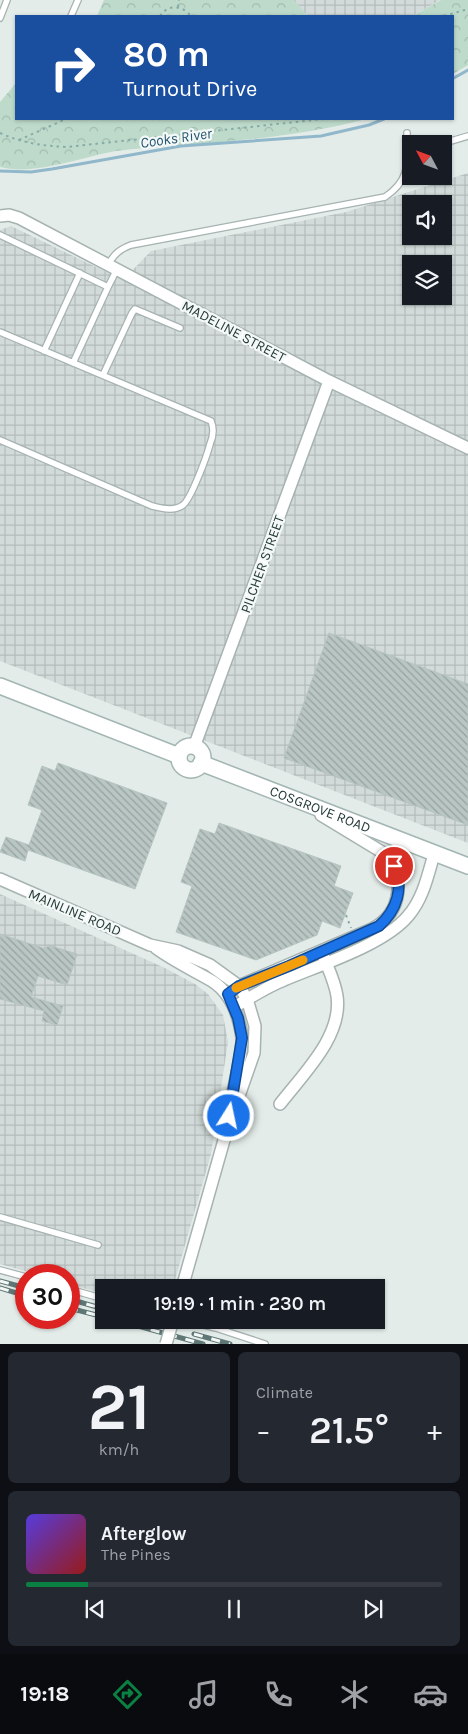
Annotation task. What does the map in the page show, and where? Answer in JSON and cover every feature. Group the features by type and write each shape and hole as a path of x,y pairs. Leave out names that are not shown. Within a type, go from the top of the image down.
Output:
{"main road":[{"path":"0,686 179,756"},
{"path":"194,747 200,751 202,759 196,768 189,769 180,763 179,756 184,748 194,747"},
{"name":"COSGROVE ROAD","path":"201,763 468,866"}],"street":[{"name":"MADELINE STREET","path":"0,216 9,215 19,218 329,381 468,448"},
{"name":"PILCHER STREET","path":"194,747 329,381"},
{"path":"234,1007 372,929 385,920 394,908 399,881 394,866 382,852 303,803"},
{"path":"228,994 239,986 380,938 402,923 420,899 434,854"},
{"name":"MAINLINE ROAD","path":"0,879 150,944 178,951 210,965 239,986 247,999 255,1026 254,1053 226,1133 185,1279"},
{"name":"MAINLINE ROAD","path":"150,944 173,961 214,982 228,994 234,1007 242,1038 226,1133"},
{"path":"280,1104 327,1042 336,1022 337,997 324,957"},
{"path":"166,1344 170,1329"}],"lane":[{"path":"0,18 7,0"},
{"path":"71,15 78,0"},
{"path":"452,141 468,136"},
{"path":"73,363 108,287 113,256 122,248 385,197 394,192 402,181"},
{"path":"0,235 108,287"},
{"path":"44,351 80,273"},
{"path":"102,376 135,309 180,328"},
{"path":"0,332 211,422 213,427 211,443 190,495 183,505 166,509 152,506 0,440"},
{"path":"0,1217 98,1245"},
{"path":"0,1270 15,1274"},
{"path":"80,1292 95,1296"},
{"path":"219,1329 265,1344"}],"path":[{"path":"178,7 179,0"},
{"path":"161,15 167,9 178,7 190,15"},
{"path":"447,15 468,9"},
{"path":"16,141 64,120"},
{"path":"0,133 16,141 45,146 67,146 314,120"},
{"path":"401,869 406,867 421,874"},
{"path":"346,915 352,930"}],"shaded area":[{"path":"293,0 440,0 415,15 307,15"},
{"path":"468,173 468,843 0,661 0,230 11,226 123,280 151,251 346,212 430,185 452,185 452,178"},
{"path":"0,894 165,968 195,984 208,994 223,1015 228,1042 211,1154 175,1279 95,1279 95,1291 80,1287 80,1264 15,1264 15,1268 0,1264"}],"green space":[{"path":"104,0 294,0 307,15 97,15"},
{"path":"441,0 468,0 468,65 454,73 454,15 415,15"},
{"path":"15,84 15,120 362,120 299,133 116,151 58,165 14,169 0,167 0,102"}],"building":[{"path":"329,633 468,684 468,825 284,758"},
{"path":"58,763 167,803 135,889 28,850 25,861 0,852 6,837 29,845 42,810 28,805 42,766 55,771"},
{"path":"219,823 341,866 334,886 353,893 340,928 322,921 317,935 256,960 176,932 192,886 181,882 200,829 215,834"},
{"path":"0,934 46,949 48,945 77,954 67,985 38,976 31,997 63,1006 57,1025 42,1021 44,1011 0,999"}],"waterway":[{"name":"Cooks River","path":"454,78 468,70"},
{"name":"Cooks River","path":"0,171 31,172 181,146 321,136 369,125 382,120"}],"railway":[{"path":"0,1281 15,1285"},
{"path":"0,1288 15,1293"},
{"path":"80,1302 95,1306"},
{"path":"80,1311 95,1315"},
{"path":"149,1329 203,1344"},
{"path":"194,1334 230,1344"}],"slow traffic":[{"path":"236,988 303,960"}],"route":[{"path":"229,1116 242,1038 238,1018 228,994 239,986 379,926 394,908 397,898 399,881 394,866"}]}
